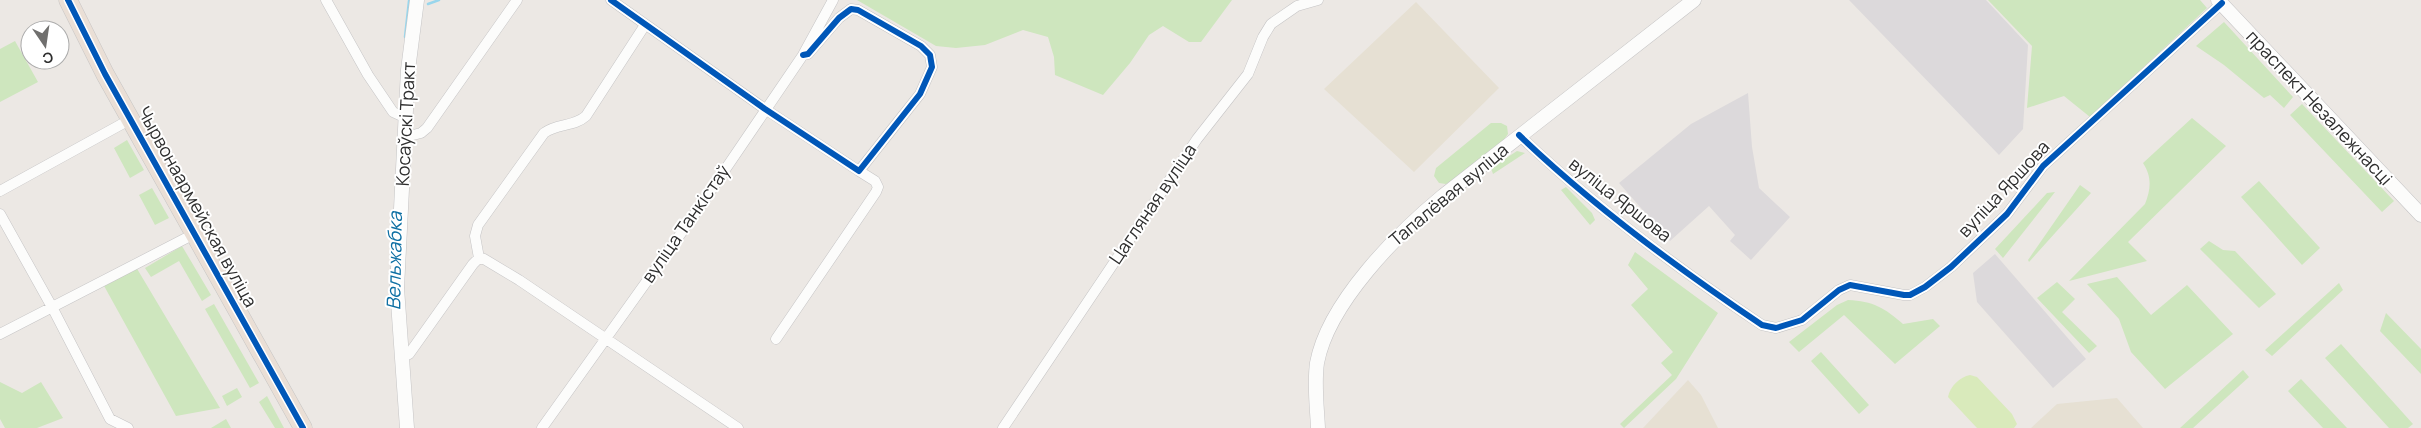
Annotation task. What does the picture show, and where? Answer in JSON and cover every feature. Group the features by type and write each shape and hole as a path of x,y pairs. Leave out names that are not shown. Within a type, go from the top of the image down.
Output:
{"highway":[{"name":"Чырвонаармейская вуліца","path":"68,0 130,119 303,428"}],"main road":[{"name":"Косаўскі Тракт","path":"407,428 397,288 408,70 416,0"},
{"name":"Тапалёвая вуліца","path":"1318,428 1317,363 1332,325 1380,254 1417,217 1519,135 1694,0"},
{"name":"праспект Незалежнасці","path":"2220,2 2421,216"}],"street":[{"path":"326,0 368,75 392,112 406,118"},
{"path":"405,138 421,133 427,128 517,0"},
{"path":"611,0 765,109 875,182 878,187 776,338"},
{"name":"вуліца Танкістаў","path":"542,428 604,338 699,208 803,55 833,0"},
{"name":"Цагляная вуліца","path":"1003,428 1197,139 1248,74 1263,37 1272,24 1297,6 1318,0"},
{"name":"вуліца Яршова","path":"1519,135 1544,159 1635,234 1762,325 1776,328 1802,320 1839,290 1850,284 1904,295 1910,295 1925,287 2007,214 2043,166 2220,2"},
{"name":"вуліца Танкістаў","path":"803,55 808,54 839,18 851,9 858,10 921,46 930,55 932,66 920,94 859,171"},
{"path":"480,258 475,236 478,224 544,133 550,128 580,122 586,116 645,25"},
{"path":"0,191 130,119"},
{"path":"0,214 52,307 110,419 128,428"},
{"path":"0,334 194,234"},
{"path":"480,258 492,262 738,428"},
{"path":"401,357 409,354 473,264 480,258"}],"shaded area":[{"path":"1849,0 1986,0 2028,45 2023,129 1999,155"},
{"path":"1416,2 1499,88 1414,172 1324,89"},
{"path":"1748,93 1752,147 1759,188 1790,217 1751,260 1730,241 1735,235 1709,206 1670,241 1619,183 1691,124"},
{"path":"1995,254 2086,359 2053,388 1977,302 1973,273"},
{"path":"1688,380 1701,395 1718,428 1643,428"},
{"path":"2117,398 2143,428 2031,428 2057,404"}],"green space":[{"path":"857,0 1232,0 1201,42 1189,42 1163,26 1149,35 1130,63 1103,95 1055,75 1054,57 1048,37 1023,30 985,45 956,48 936,46"},
{"path":"1988,0 2200,0 2207,8 2090,117 2064,96 2027,108 2032,46"},
{"path":"2224,22 2293,97 2284,108 2270,95 2264,98 2224,65 2196,46"},
{"path":"15,41 20,50 20,70 31,70 38,82 0,102 0,49"},
{"path":"2302,104 2394,201 2382,212 2290,115"},
{"path":"2192,118 2226,146 2128,242 2147,261 2069,281 2145,204 2150,183 2143,163"},
{"path":"1491,123 1501,123 1507,126 1508,134 1503,141 1454,179 1446,184 1439,183 1434,176 1436,168"},
{"path":"127,140 144,170 130,178 114,148"},
{"path":"1517,151 1525,153 1493,174 1491,168"},
{"path":"2259,181 2320,248 2302,265 2241,197"},
{"path":"2080,185 2091,193 2029,262 2028,260"},
{"path":"1566,187 1592,213 1595,220 1590,225 1561,190"},
{"path":"152,188 169,218 155,225 139,195"},
{"path":"2055,192 2003,258 1995,249 2047,193"},
{"path":"2209,241 2223,250 2235,251 2276,294 2259,308 2200,249"},
{"path":"182,246 211,295 202,301 179,261 151,277 145,268"},
{"path":"1635,252 1718,313 1676,379 1624,428 1620,424 1672,375 1661,363 1673,352 1631,305 1648,289 1628,265"},
{"path":"136,267 220,408 176,416 103,284"},
{"path":"2117,277 2151,315 2187,285 2233,334 2165,389 2131,352 2119,319 2087,284"},
{"path":"2057,282 2075,299 2062,312 2097,346 2089,353 2037,298"},
{"path":"2339,283 2343,290 2272,356 2265,350"},
{"path":"1848,300 1878,306 1903,324 1933,319 1940,326 1895,364 1844,315 1799,352 1789,342 1837,305"},
{"path":"214,304 259,383 250,388 205,309"},
{"path":"2386,313 2421,349 2421,374 2380,331"},
{"path":"2341,344 2413,424 2408,428 2389,428 2325,358"},
{"path":"1821,352 1869,405 1859,414 1811,361"},
{"path":"2243,370 2249,377 2193,428 2180,428"},
{"path":"1970,375 1977,377 2012,414 2017,424 2014,428 1977,428 1948,397 1956,383"},
{"path":"2301,379 2347,428 2323,428 2288,391"},
{"path":"0,382 22,393 41,382 63,418 37,428 5,428 0,419"},
{"path":"237,388 242,397 227,406 222,396"},
{"path":"267,396 284,428 275,428 259,402"},
{"path":"226,419 231,428 211,428"}],"waterway":[{"name":"Вельжабка","path":"428,4 439,0"},
{"name":"Вельжабка","path":"405,37 409,1"}],"cycle path":[{"path":"68,0 105,74 303,428"},
{"path":"611,0 765,109 859,171 920,94 932,67 930,55 921,46 858,10 851,9 839,18 808,54 803,55"},
{"path":"1519,135 1576,187 1667,259 1762,325 1776,328 1802,320 1839,290 1850,285 1904,295 1910,295 1925,287 1951,267 2007,214 2043,166 2222,3"}]}
